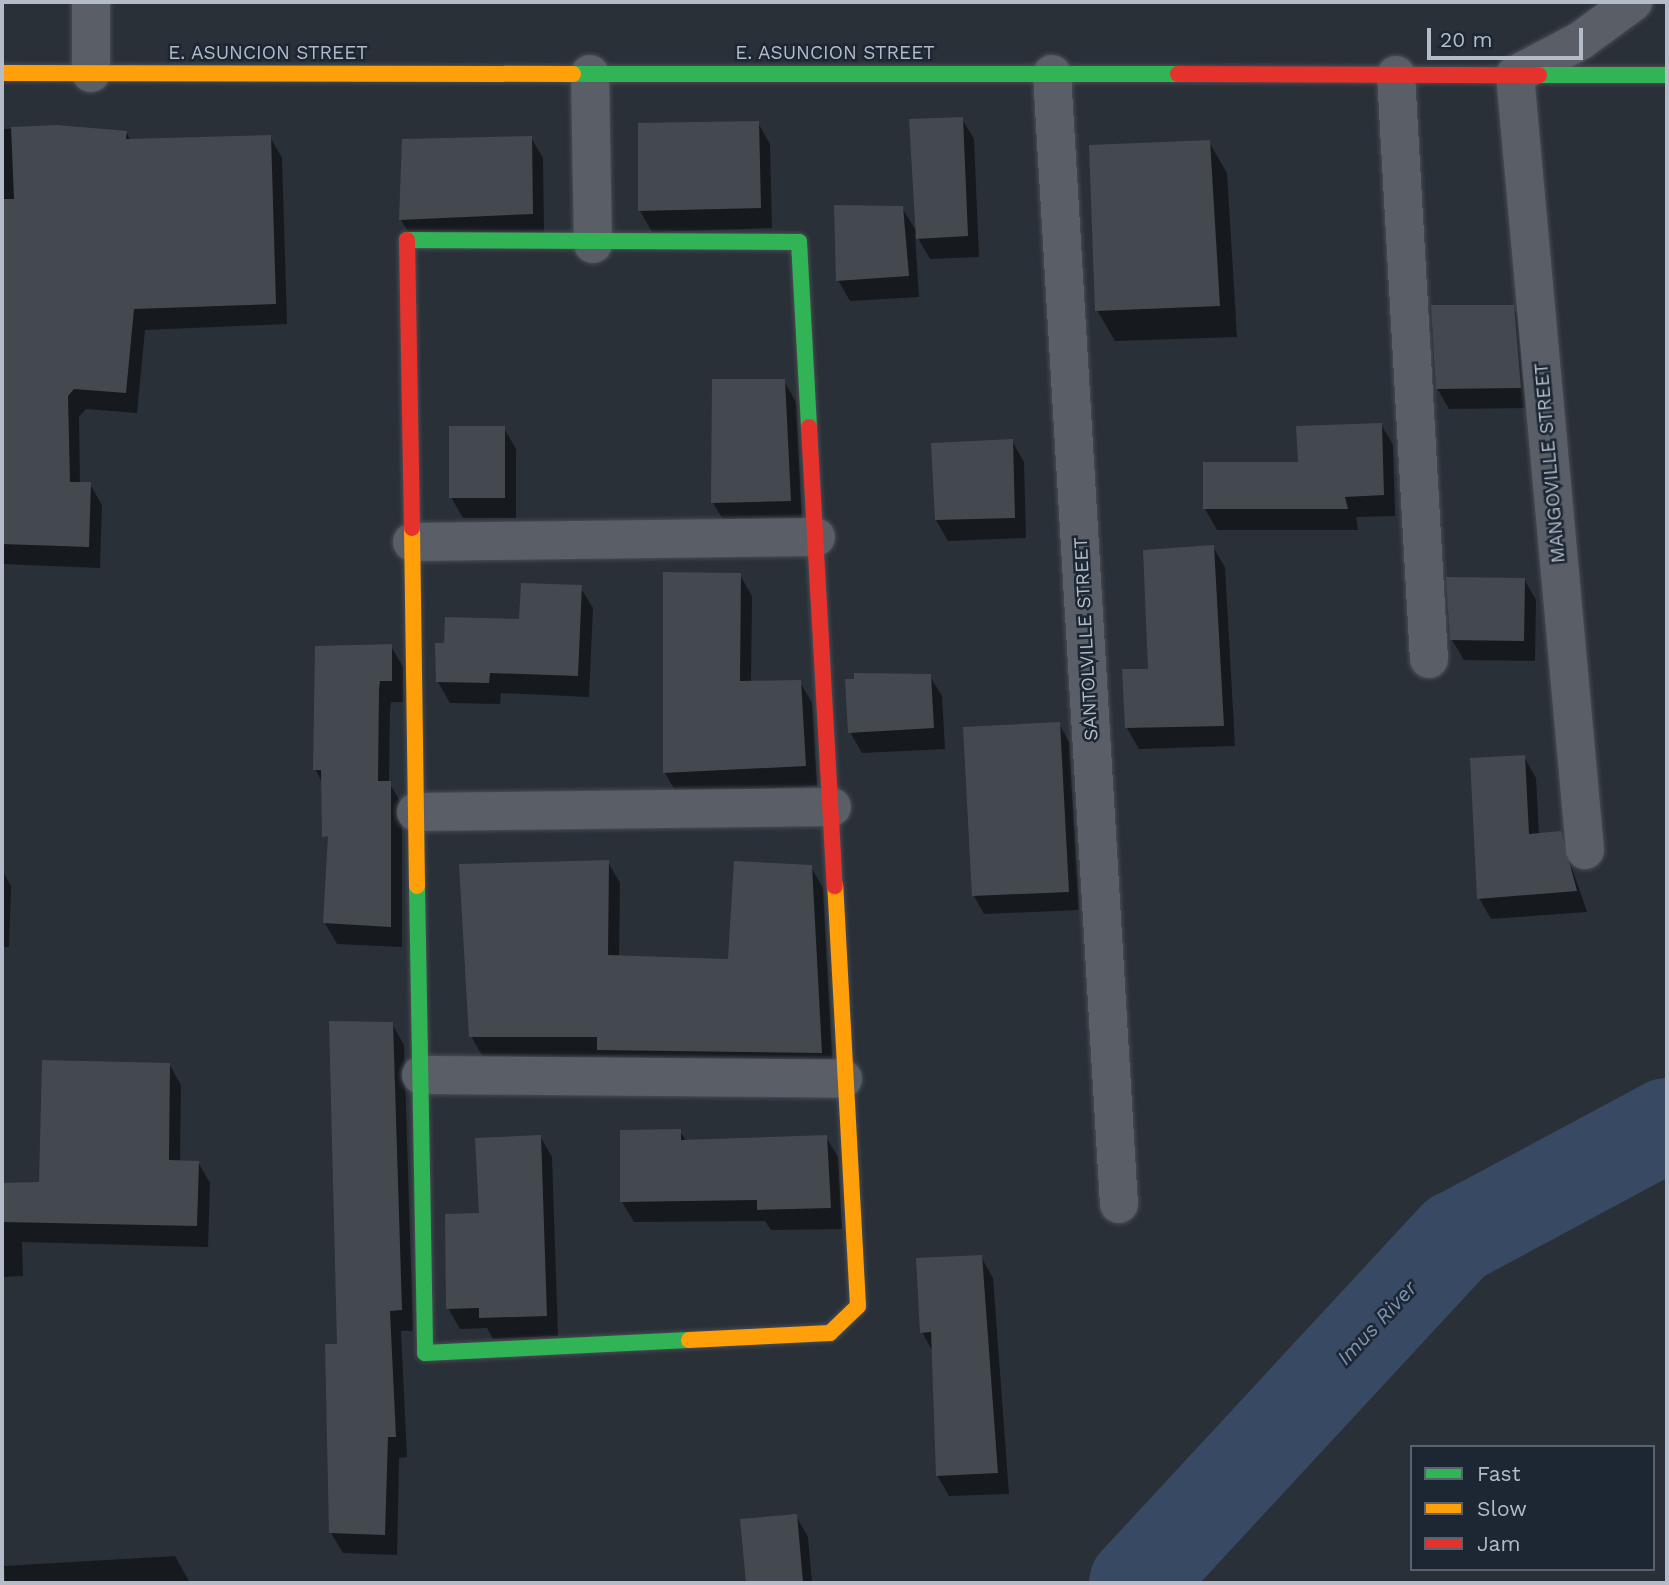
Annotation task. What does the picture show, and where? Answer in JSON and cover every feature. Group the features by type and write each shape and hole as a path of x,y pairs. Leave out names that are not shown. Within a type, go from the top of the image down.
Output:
{"street":[{"path":"91,2 91,74"},
{"path":"1515,75 1580,41 1633,2"},
{"name":"E. ASUNCION STREET","path":"2,74 1667,75"},
{"path":"590,74 593,244"},
{"name":"SANTOLVILLE STREET","path":"1052,74 1119,1204"},
{"path":"1396,75 1429,659"},
{"name":"MANGOVILLE STREET","path":"1515,75 1584,850"},
{"path":"407,240 593,244 799,242 832,807 843,1079 858,1306 849,1322 830,1333 425,1353 407,240"},
{"path":"412,542 816,537"},
{"path":"416,812 832,807"},
{"path":"421,1075 843,1079"}],"building":[{"path":"963,117 968,236 916,239 909,119"},
{"path":"759,121 761,208 638,211 638,123"},
{"path":"57,125 127,131 126,139 271,135 276,304 134,309 126,393 74,389 68,396 70,482 91,482 89,547 2,544 2,199 14,199 11,127"},
{"path":"532,136 533,214 399,220 402,139"},
{"path":"1210,140 1220,306 1095,311 1089,145"},
{"path":"834,205 903,206 909,276 836,281"},
{"path":"1431,305 1514,305 1521,388 1436,389"},
{"path":"712,379 785,379 791,501 711,503"},
{"path":"1382,423 1384,495 1345,497 1348,509 1203,509 1203,462 1298,462 1296,426"},
{"path":"449,426 505,426 505,498 449,498"},
{"path":"1013,439 1015,518 935,520 931,443"},
{"path":"1214,545 1224,726 1125,728 1122,669 1148,669 1143,550"},
{"path":"663,572 741,573 740,681 801,680 806,766 663,773"},
{"path":"1446,577 1525,578 1524,641 1450,640"},
{"path":"521,583 582,585 578,676 490,673 489,683 436,682 435,643 444,643 445,617 519,619"},
{"path":"392,644 392,681 380,681 379,689 378,781 391,781 391,927 323,923 328,836 322,837 321,770 313,770 315,646"},
{"path":"854,673 931,674 934,728 848,733 845,679 854,679"},
{"path":"1060,722 1069,892 972,896 963,727"},
{"path":"1525,755 1529,834 1561,831 1577,891 1477,899 1470,758"},
{"path":"609,860 608,955 728,959 734,861 812,865 822,1053 597,1050 597,1037 469,1037 459,864"},
{"path":"329,1021 393,1022 402,1310 390,1311 396,1437 388,1437 385,1535 329,1533 325,1344 337,1344"},
{"path":"42,1060 170,1063 169,1160 199,1161 197,1226 2,1222 2,1183 39,1182"},
{"path":"681,1129 681,1140 827,1135 831,1208 757,1210 757,1200 620,1202 620,1130"},
{"path":"541,1135 547,1316 479,1318 479,1308 446,1309 445,1214 479,1213 475,1138"},
{"path":"982,1255 998,1473 936,1476 931,1332 920,1333 916,1258"},
{"path":"797,1514 803,1582 746,1583 740,1519"}],"waterway":[{"name":"Imus River","path":"1136,1583 1456,1238 1667,1125"}],"traffic: fast":[{"path":"573,74 1178,74"},
{"path":"1539,75 1667,75"},
{"path":"407,240 799,242 809,427"},
{"path":"417,886 425,1353 689,1340"}],"traffic: slow":[{"path":"2,73 573,74"},
{"path":"412,528 417,886"},
{"path":"689,1340 830,1333 858,1306 835,886"}],"traffic: jam":[{"path":"1178,74 1539,75"},
{"path":"407,240 412,528"},
{"path":"809,427 835,886"}]}
